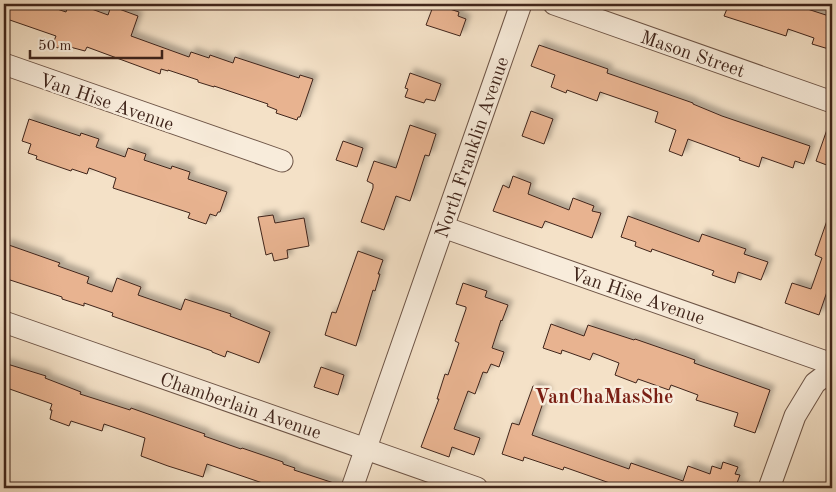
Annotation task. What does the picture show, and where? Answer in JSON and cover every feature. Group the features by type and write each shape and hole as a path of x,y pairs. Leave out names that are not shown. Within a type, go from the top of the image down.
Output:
{"street":[{"name":"North Franklin Avenue","path":"352,488 521,4"},
{"name":"Mason Street","path":"554,4 832,102"},
{"name":"Van Hise Avenue","path":"4,64 282,161"},
{"name":"Van Hise Avenue","path":"443,227 832,364"},
{"name":"Chamberlain Avenue","path":"4,322 477,488"},
{"path":"770,488 795,416 815,383 832,370"}],"building":[{"path":"4,4 42,4 66,12 69,4 78,4 108,15 111,6 138,16 131,36 189,57 191,52 209,58 210,55 233,63 235,57 299,78 300,75 313,79 300,117 297,120 276,113 277,110 267,106 268,104 198,82 198,80 168,70 161,69 160,74 87,47 85,51 70,47 68,51 52,46 56,36 4,18"},
{"path":"434,4 459,12 458,16 466,19 460,36 426,25"},
{"path":"729,4 792,4 832,17 832,50 812,44 814,38 788,29 786,36 724,16"},
{"path":"539,45 608,69 607,73 693,103 722,116 810,146 804,164 795,161 793,168 762,157 759,167 688,139 682,156 669,151 676,130 655,122 658,112 600,92 597,101 567,90 566,93 551,87 555,75 531,66"},
{"path":"410,73 441,84 435,101 426,99 424,103 405,97 408,89 405,88"},
{"path":"531,111 553,119 544,144 522,136"},
{"path":"29,119 80,136 81,133 99,139 96,147 125,157 128,148 146,154 144,160 171,169 172,166 190,172 188,179 227,192 220,212 216,216 210,214 206,224 188,218 190,213 113,188 116,178 89,168 87,174 72,169 71,171 36,159 37,156 28,153 31,144 22,141"},
{"path":"830,121 832,122 832,167 816,161"},
{"path":"410,125 436,134 429,156 425,155 410,201 396,196 384,230 361,222 373,188 373,184 367,181 374,161 396,168"},
{"path":"343,141 363,148 357,167 336,160"},
{"path":"513,176 531,183 528,194 569,210 573,198 594,206 592,211 601,213 592,238 545,221 542,228 493,211 503,185 509,188"},
{"path":"830,212 832,212 832,277 819,315 785,303 792,283 811,289 822,258 815,255"},
{"path":"273,215 275,223 304,218 309,246 287,250 288,258 274,261 272,253 266,255 258,217"},
{"path":"628,216 699,242 702,234 746,249 744,254 768,262 761,280 738,272 735,283 712,275 714,271 652,249 651,252 635,246 636,242 621,237"},
{"path":"6,244 60,263 58,266 89,277 87,283 112,292 117,278 141,287 138,295 181,310 185,299 231,314 230,316 270,332 259,363 227,351 225,357 112,316 113,313 84,303 84,306 62,299 62,297 4,278 4,252"},
{"path":"358,251 383,260 375,291 373,290 356,346 325,335 332,312 336,313"},
{"path":"463,283 487,291 485,297 508,305 492,348 504,352 499,367 491,364 487,373 483,372 475,394 468,391 454,429 480,438 474,455 452,447 449,457 421,447 439,399 437,399 445,374 448,375 459,343 455,341 466,307 456,304"},
{"path":"551,324 584,336 588,325 635,339 695,360 694,363 770,390 755,433 734,426 738,413 696,400 698,395 671,385 669,390 638,379 636,383 615,375 619,363 593,353 590,360 562,350 561,354 543,348"},
{"path":"4,363 46,376 45,378 81,392 80,394 130,410 131,408 205,434 204,436 283,462 283,464 295,468 294,470 340,485 340,488 277,488 207,464 203,477 141,456 145,438 104,424 102,431 71,421 69,426 50,419 52,404 4,387"},
{"path":"321,367 344,375 338,395 314,387"},
{"path":"533,386 547,391 532,435 629,469 631,463 683,481 688,466 710,474 712,466 721,469 723,462 738,467 735,474 740,475 737,483 744,486 744,488 624,488 564,467 563,470 524,457 523,461 502,454 512,423 519,425"}],"district":[{"name":"VanChaMasShe","path":"604,396"}]}
